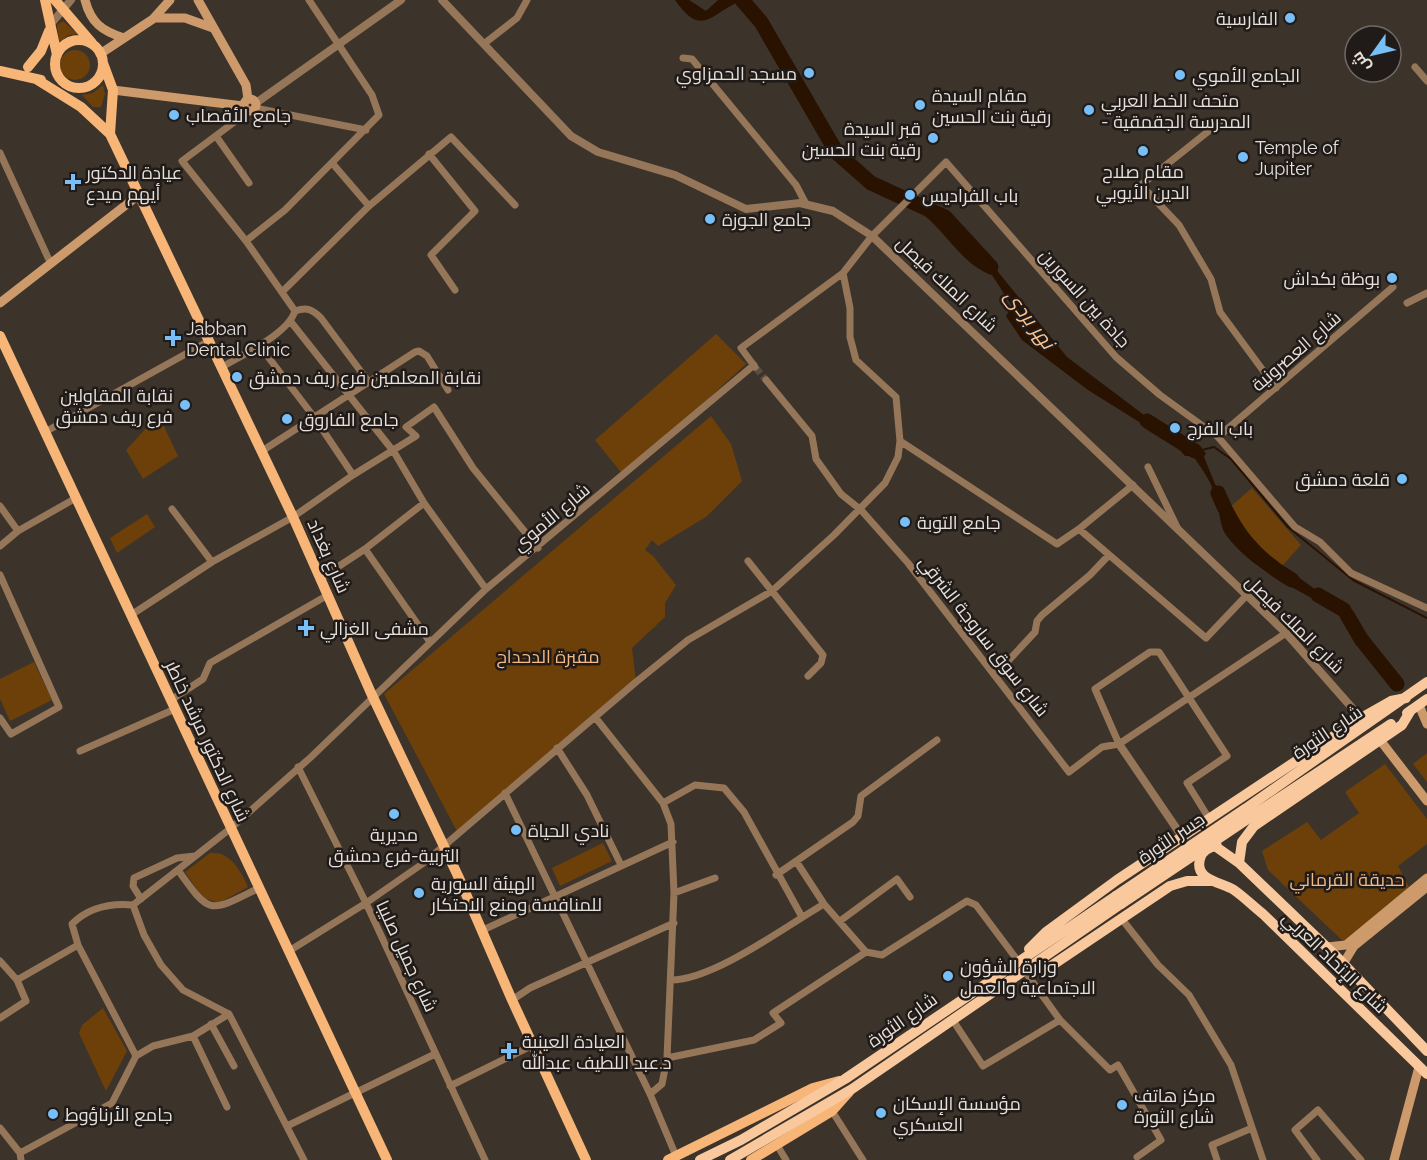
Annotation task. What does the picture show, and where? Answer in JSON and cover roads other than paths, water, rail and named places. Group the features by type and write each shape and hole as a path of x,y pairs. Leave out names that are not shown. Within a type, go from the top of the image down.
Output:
{"highway":[{"name":"شارع الثورة","path":"1244,810 1406,699 1427,682"},
{"path":"1214,882 1187,881 1170,886 1045,969 1022,963 1046,932 1117,880 1210,820 1244,810 1361,718 1396,699 1406,699"},
{"path":"1239,863 1242,842 1250,830 1402,725 1419,705"},
{"name":"شارع الثورة","path":"1244,810 1419,705"},
{"path":"1244,810 1234,812 1237,822 1250,830"},
{"name":"جسر الثورة","path":"1118,900 1244,810"},
{"name":"شارع الإتحاد العربي","path":"1183,838 1192,837 1217,846 1239,863 1327,947 1422,1043 1427,1051"},
{"path":"1214,882 1202,874 1199,861 1205,850 1217,846"},
{"path":"1149,859 1155,876 1170,886"},
{"path":"1117,880 1127,883 1135,890 1137,906"},
{"name":"شارع الإتحاد العربي","path":"1214,882 1235,891 1263,914 1423,1071"},
{"name":"شارع الثورة","path":"700,1160 741,1140 845,1079 1118,900"},
{"name":"شارع الثورة","path":"730,1160 852,1089 952,1019 1022,963"}],"main road":[{"path":"45,0 56,56 57,75 68,86 85,88 98,79 99,54"},
{"path":"56,0 99,54 113,90 110,134"},
{"path":"85,0 89,14 96,25 106,32 124,38"},
{"path":"99,54 153,19 170,0"},
{"path":"113,90 249,105 246,85 198,0"},
{"path":"153,19 185,18 215,30"},
{"path":"28,67 41,51 50,25"},
{"path":"13,74 56,56 70,42 83,40 99,54"},
{"path":"0,71 45,80 57,75"},
{"path":"36,79 81,107 110,134"},
{"name":"شارع بغداد","path":"110,134 293,517 373,698 483,930 512,1000 586,1160"},
{"path":"0,303 140,194"},
{"name":"شارع الدكتور مرشد خاطر","path":"1,341 387,1160"},
{"path":"1419,705 1427,724"},
{"path":"1380,740 1427,801"},
{"path":"1343,964 1354,946 1404,902 1427,878"},
{"path":"1327,947 1346,945 1427,887"},
{"path":"1395,1160 1423,1071"},
{"path":"672,1158 813,1088 845,1079"},
{"path":"751,1160 832,1110 852,1089"}],"street":[{"path":"50,25 71,0"},
{"path":"246,241 285,210 379,115 372,95 336,44 309,0"},
{"path":"295,311 246,241 182,160 237,120 249,105 401,0"},
{"name":"شارع الملك فيصل","path":"442,0 571,136 598,152 675,176 746,209 806,204 833,211 872,236 1133,486 1245,597 1286,633 1361,718"},
{"path":"485,43 517,18 527,0"},
{"path":"682,58 692,59 796,185 806,204"},
{"path":"1415,67 1427,81"},
{"path":"249,105 366,130"},
{"path":"1220,122 1141,185 1179,225 1211,279 1220,312 1276,388"},
{"path":"216,136 249,183"},
{"path":"282,292 369,206 447,139 454,137 515,205"},
{"path":"0,153 50,262"},
{"path":"429,154 475,212 430,255 455,290"},
{"name":"جادة بين السورين","path":"872,236 946,162 1116,357 1160,396 1218,437 1295,527 1320,542 1351,573 1427,608"},
{"path":"333,164 369,206"},
{"path":"289,951 366,903 444,847 557,748 688,640 772,591 861,510 885,483 898,457 900,441 896,397 856,360 850,337 850,308 843,273 872,236"},
{"name":"شارع الأموي","path":"133,905 231,828 373,698 486,589 755,366 741,348 843,273"},
{"name":"شارع العصرونية","path":"1218,437 1394,287"},
{"path":"1407,303 1427,293"},
{"path":"295,311 305,308 313,310 368,381"},
{"path":"222,367 291,322 295,311"},
{"path":"291,322 394,453 424,503 486,589"},
{"path":"45,432 209,341"},
{"path":"259,345 314,417 353,475"},
{"path":"262,451 368,381 419,351 427,356 448,390"},
{"name":"شارع سوق ساروجة الشرقي","path":"766,380 812,436 816,459 841,494 861,510 908,563 1069,772 1102,747 1119,744"},
{"path":"131,615 212,562 293,517 353,475 394,453 416,436 406,427 434,407 473,468 538,548"},
{"path":"900,441 1057,544 1133,486"},
{"path":"1148,467 1179,532"},
{"path":"0,546 18,531 76,498"},
{"path":"321,579 365,549 424,503"},
{"path":"0,506 18,531"},
{"path":"172,509 212,562"},
{"path":"1079,529 1206,638 1245,597"},
{"path":"365,549 430,642"},
{"path":"995,675 1035,632 1037,621 1042,615 1090,575 1109,555"},
{"path":"748,561 823,655 821,663 808,676"},
{"path":"0,575 58,707 11,734 0,718"},
{"path":"80,751 173,705 203,679 210,663 328,595"},
{"path":"1119,744 1286,633"},
{"path":"1183,838 1119,744 1096,694 1098,686 1154,651 1159,652 1227,756 1187,783 1210,820"},
{"path":"595,717 663,803 671,824 674,923 667,1058 662,1084 650,1094"},
{"path":"776,875 853,822 859,812 861,796 937,740"},
{"path":"557,748 588,795 621,865"},
{"name":"شارع جميل صليبا","path":"298,767 366,903 485,1160"},
{"path":"663,803 695,785 724,788 744,812 776,875 802,917"},
{"path":"505,794 650,1094 672,1158"},
{"path":"483,930 555,894 673,842"},
{"path":"141,899 133,886 134,878 177,858 195,856"},
{"path":"796,861 824,904 866,952 882,955 967,901 976,905 1022,963 1060,1020 1110,1070 1118,1065 1161,1140 1137,1157"},
{"path":"178,870 199,900 210,907 220,907 259,888"},
{"path":"674,893 715,878"},
{"path":"840,921 897,879 910,897"},
{"path":"136,1056 78,945 72,924 81,915 110,904 133,905 144,935 161,965 183,990 229,1014 304,1160"},
{"path":"671,980 715,968 824,904"},
{"path":"1121,918 1158,965 1190,995 1231,1065 1263,1160"},
{"path":"512,1000 530,988 674,923"},
{"path":"16,980 78,945"},
{"path":"667,1058 754,1040 781,1023 773,1013 866,952"},
{"path":"0,962 16,980 26,1001 0,1018"},
{"path":"0,1128 21,1156 112,1102 136,1056 153,1046 193,1036 229,1014"},
{"path":"952,1019 983,1066 1060,1020"},
{"path":"211,1024 234,1066"},
{"path":"193,1036 227,1107"},
{"path":"450,1086 533,1045"},
{"path":"287,1126 435,1054"},
{"path":"832,1110 862,1160"},
{"path":"1317,1160 1295,1130 1318,1110 1361,1160"},
{"path":"1217,1160 1212,1145 1251,1128"},
{"path":"777,1145 786,1160"}],"water":[{"path":"675,0 689,0 706,11 718,0 742,0 746,5 738,2 712,17 699,21 684,11"},
{"path":"925,208 945,217 978,253 986,257 1067,357 1152,421 1166,426 1160,435 1088,390 1022,340 1006,316 1012,306 992,275 982,271 965,258 925,216"},
{"path":"1186,438 1206,453 1204,457 1225,501 1231,523 1250,548 1276,571 1297,576 1336,605 1331,609 1289,585 1261,568 1236,547 1224,531 1217,500 1207,477 1193,456 1185,456 1178,448 1179,441"}],"waterway":[{"name":"نهر بردى","path":"742,0 761,22 837,153 871,183 945,217 991,267"},
{"name":"نهر بردى","path":"1147,421 1195,451"},
{"path":"1202,450 1214,447 1231,459 1288,527 1353,580 1427,618"},
{"name":"نهر بردى","path":"1218,493 1231,520 1247,543 1267,563 1292,580"},
{"name":"نهر بردى","path":"1318,595 1344,610"},
{"name":"نهر بردى","path":"1347,615 1361,639 1397,684"}],"tunnel":[{"path":"756,368 766,380"}],"place":[{"name":"الفارسية","path":"1290,18"},
{"name":"مسجد الحمزاوي","path":"809,73"},
{"name":"الجامع الأموي","path":"1180,75"},
{"name":"مقام السيدة رقية بنت الحسين","path":"920,105"},
{"name":"متحف الخط العربي - المدرسة الجقمقية","path":"1089,110"},
{"name":"جامع الأقصاب","path":"174,115"},
{"name":"قبر السيدة رقية بنت الحسين","path":"933,138"},
{"name":"مقام صلاح الدين الأيوبي","path":"1143,151"},
{"name":"Temple of Jupiter","path":"1243,157"},
{"name":"عيادة الدكتور أيهم ميدع","path":"73,182"},
{"name":"باب الفراديس","path":"910,195"},
{"name":"جامع الجوزة","path":"710,219"},
{"name":"بوظة بكداش","path":"1392,278"},
{"name":"Jabban Dental Clinic","path":"173,338"},
{"name":"نقابة المعلمين فرع ريف دمشق","path":"237,377"},
{"name":"نقابة المقاولين فرع ريف دمشق","path":"185,405"},
{"name":"جامع الفاروق","path":"287,419"},
{"name":"باب الفرج","path":"1175,428"},
{"name":"قلعة دمشق","path":"1402,479"},
{"name":"جامع التوبة","path":"905,522"},
{"name":"مشفى الغزالي","path":"306,628"},
{"name":"مديرية التربية-فرع دمشق","path":"394,814"},
{"name":"نادي الحياة","path":"516,830"},
{"name":"الهيئة السورية للمنافسة ومنع الاحتكار","path":"419,893"},
{"name":"وزارة الشؤون الاجتماعية والعمل","path":"948,976"},
{"name":"العيادة العينية د.عبد اللطيف عبدالله","path":"509,1051"},
{"name":"مركز هاتف شارع الثورة","path":"1122,1105"},
{"name":"مؤسسة الإسكان العسكري","path":"881,1113"},
{"name":"جامع الأرناؤوط","path":"53,1114"}],"park label":[{"name":"مقبرة الدحداح","path":"548,656"},
{"name":"حديقة القرماني","path":"1347,879"}]}
